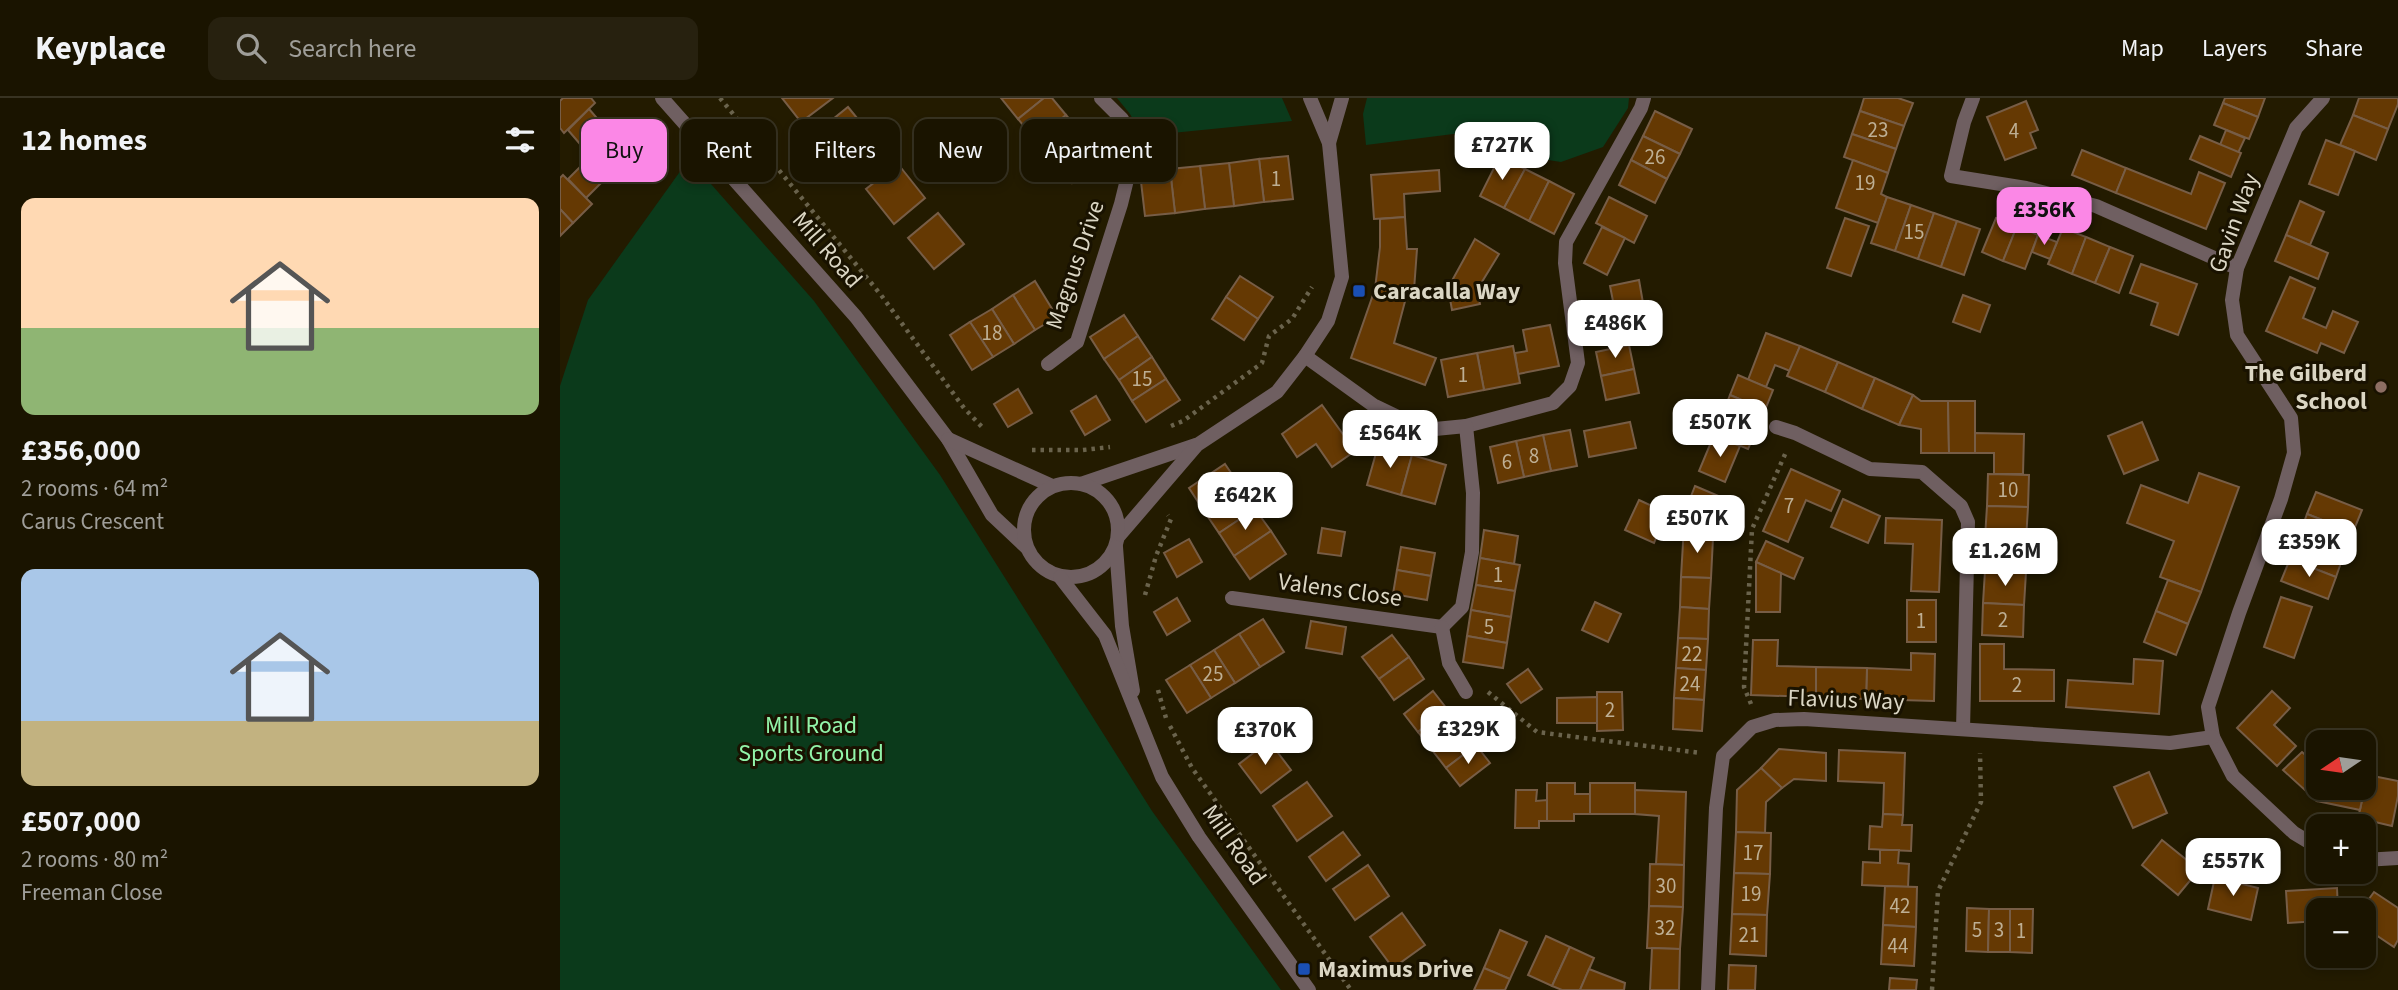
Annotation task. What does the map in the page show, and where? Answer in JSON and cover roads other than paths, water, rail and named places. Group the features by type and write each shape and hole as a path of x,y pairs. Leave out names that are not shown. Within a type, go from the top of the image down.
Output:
{"street":[{"name":"Mill Road","path":"662,98 856,317 948,439 992,514 1026,547"},
{"name":"Magnus Drive","path":"1048,364 1077,342 1121,204 1135,148 1122,119 1101,98"},
{"path":"1117,541 1116,516 1109,501 1096,490 1081,484 1068,482 1052,486 1038,495 1028,508 1023,531 1026,547 1039,566 1060,577 1071,578 1096,571 1108,561 1117,541 1197,445 1277,391 1328,321 1342,277 1329,143 1310,98"},
{"path":"1329,143 1342,98"},
{"path":"1305,356 1373,405 1425,430 1466,426 1553,403 1570,386 1578,363 1564,263 1566,243 1644,98"},
{"path":"1973,98 1964,121 1951,176 2026,188 2096,206 2237,268"},
{"name":"Gavin Way","path":"2306,840 2294,833 2232,776 2213,737 2207,706 2294,453 2291,418 2237,335 2232,300 2237,268 2296,128 2323,98"},
{"path":"1466,426 1473,493 1472,552 1462,607 1442,627 1449,663 1466,692"},
{"path":"1776,427 1795,433 1870,469 1922,472 1961,506 1968,522 1963,729"},
{"name":"Mill Road","path":"948,439 1052,486"},
{"path":"1081,484 1197,445"},
{"name":"Mill Road","path":"1117,541 1122,626 1138,718"},
{"name":"Mill Road","path":"1060,577 1105,635 1162,778 1309,990"},
{"name":"Valens Close","path":"1232,598 1442,627"},
{"name":"Flavius Way","path":"1708,990 1716,808 1723,756 1752,727 1775,720 1804,719 2170,743 2213,737"},
{"path":"2376,859 2398,858"}],"place":[{"name":"Caracalla Way","path":"1359,291"},
{"name":"The Gilberd School","path":"2381,387"},
{"name":"Maximus Drive","path":"1304,969"}],"park label":[{"name":"Mill Road Sports Ground","path":"811,739"}]}
